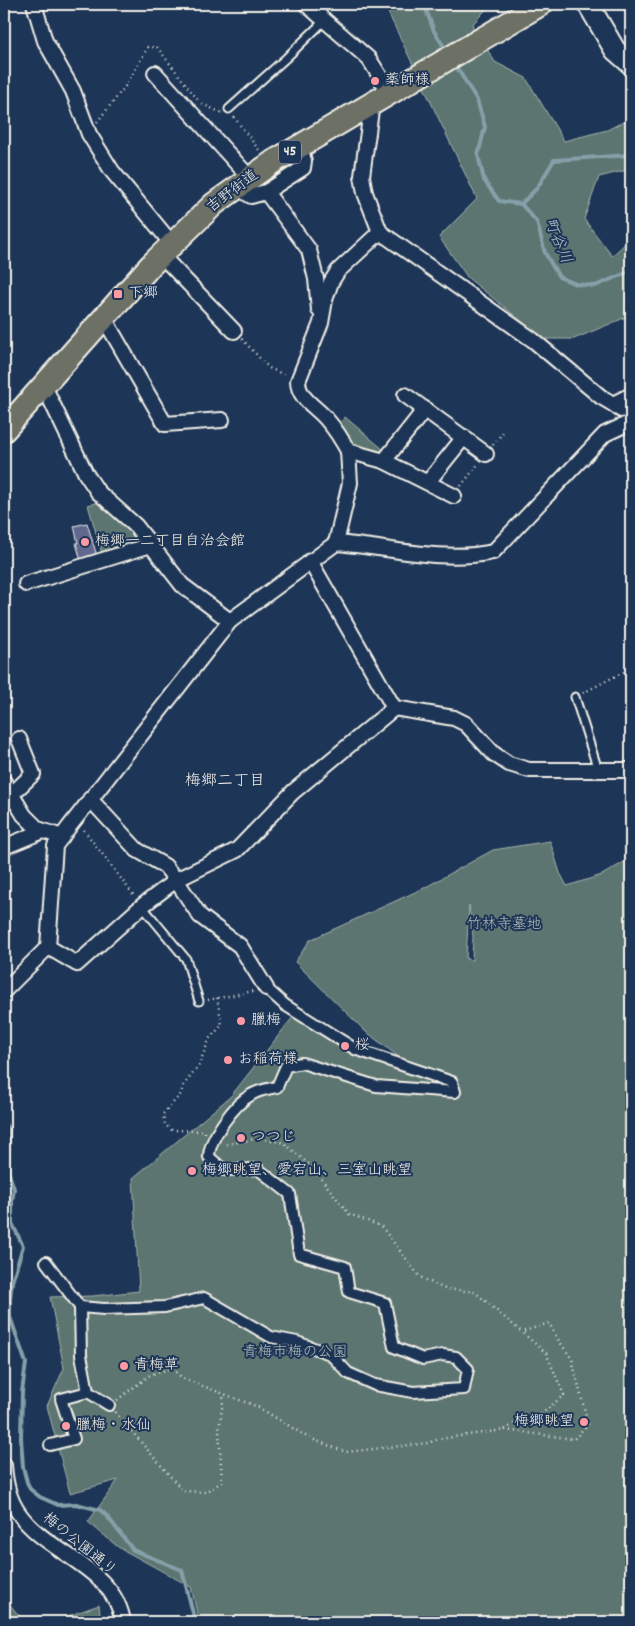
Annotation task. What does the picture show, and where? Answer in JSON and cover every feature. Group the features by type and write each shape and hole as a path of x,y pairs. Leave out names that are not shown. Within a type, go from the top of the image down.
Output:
{"main road":[{"name":"吉野街道","path":"4,429 166,250 214,204 251,186 300,146 541,4"},
{"path":"588,4 615,50 631,64"}],"street":[{"path":"34,4 45,41 73,91 88,134 166,250 234,331"},
{"path":"306,4 369,59 381,78 380,99 362,176 365,193 380,232 533,340 601,397 621,410 631,408"},
{"path":"155,73 251,186 309,250 316,279 320,323"},
{"path":"336,543 350,483 348,451 340,436 327,419 302,395 298,389 298,380 320,323 331,282 338,271 380,232"},
{"path":"104,318 165,424 222,420"},
{"path":"44,386 86,474 98,492 136,526 182,585 230,621"},
{"path":"405,395 486,454"},
{"path":"613,404 631,395"},
{"path":"384,461 425,409"},
{"path":"4,991 48,947 55,846 230,621 336,543 445,556 478,556 493,552 605,434 631,422"},
{"path":"428,482 464,437"},
{"path":"348,451 384,461 454,496"},
{"path":"26,584 151,545"},
{"path":"310,561 394,708"},
{"path":"48,947 77,964 142,906 176,880 237,850 293,792 394,708 454,718 466,724 494,754 509,764 529,770 631,770"},
{"path":"12,794 33,774 19,739"},
{"path":"4,782 24,815 38,829 62,836"},
{"path":"80,1307 104,1309 165,1307 204,1298 271,1337 297,1342 330,1354 348,1373 375,1385 413,1392 464,1388 468,1369 456,1358 444,1355 423,1359 394,1347 385,1303 349,1292 345,1267 299,1254 290,1194 258,1170 224,1170 209,1157 209,1148 239,1102 252,1094 277,1087 286,1066 302,1063 376,1086 455,1092 452,1082 355,1049 285,1005 266,988 240,946 200,916 165,866 137,850 90,799"},
{"path":"4,847 43,831"},
{"path":"46,1262 80,1307 81,1355 88,1392 110,1406"},
{"path":"50,1445 74,1439 61,1399 88,1392"},
{"name":"梅の公園通り","path":"4,1465 9,1493 17,1511 33,1530 98,1579 113,1594 121,1610 123,1622"}],"lane":[{"path":"229,109 325,20"},
{"path":"575,697 598,770"},
{"path":"142,906 186,959 199,1001"}],"path":[{"path":"234,331 269,368 298,380"},
{"path":"575,697 631,668"},
{"path":"75,818 142,906"},
{"path":"199,1001 266,988"},
{"path":"209,1148 205,1131 172,1130 165,1125 163,1114 181,1094 183,1086 198,1067 210,1038 222,1025 217,998"},
{"path":"504,1430 574,1439 588,1424 572,1360 549,1323 522,1332"}],"green space":[{"path":"384,4 487,4 489,6 472,25 495,62 526,78 564,141 607,130 631,118 631,169 599,177 584,219 612,256 631,238 631,315 574,339 544,339 468,278 439,237 477,199"},
{"path":"345,417 384,450 380,457 353,446 339,424"},
{"path":"100,502 142,540 103,557 88,505"},
{"path":"550,841 560,873 567,886 602,875 631,858 631,1622 199,1622 191,1587 118,1547 88,1522 118,1480 70,1493 47,1406 64,1368 50,1297 93,1296 139,1291 133,1178 231,1096 293,1017 417,1071 365,1031 295,962 310,940 424,888 493,850","holes":["469,905 473,936 472,960 466,959"]},
{"path":"4,1597 24,1622 4,1622"},
{"path":"99,1605 101,1622 51,1622"}],"building":[{"path":"87,523 97,556 81,561 74,526"}],"waterway":[{"name":"町谷川","path":"424,4 434,31 446,50"},
{"name":"町谷川","path":"454,63 477,100 485,127 478,155 484,180 499,201 521,204 537,222 545,253 559,277 576,284 595,286 631,271"},
{"path":"521,204 537,188 554,160 631,155"},
{"path":"4,1124 9,1129 8,1171 14,1189 12,1223 23,1246 12,1282 10,1317 26,1363 22,1392 21,1438 23,1467 27,1482 30,1489 40,1497 58,1505 76,1504 100,1510 107,1516 133,1550 182,1570 194,1617 192,1622"}],"place":[{"name":"薬師様","path":"375,81"},
{"name":"下郷","path":"118,294"},
{"name":"梅郷一二丁目自治会館","path":"85,542"},
{"name":"臘梅","path":"241,1021"},
{"name":"桜","path":"345,1046"},
{"name":"お稲荷様","path":"228,1060"},
{"name":"つつじ","path":"241,1138"},
{"name":"梅郷眺望、愛宕山、三室山眺望","path":"192,1171"},
{"name":"青梅草","path":"124,1366"},
{"name":"梅郷眺望","path":"584,1422"},
{"name":"臘梅・水仙","path":"66,1426"}],"district":[{"name":"梅郷二丁目","path":"225,781"}],"park label":[{"name":"竹林寺墓地","path":"504,925"},
{"name":"青梅市梅の公園","path":"295,1353"}]}
